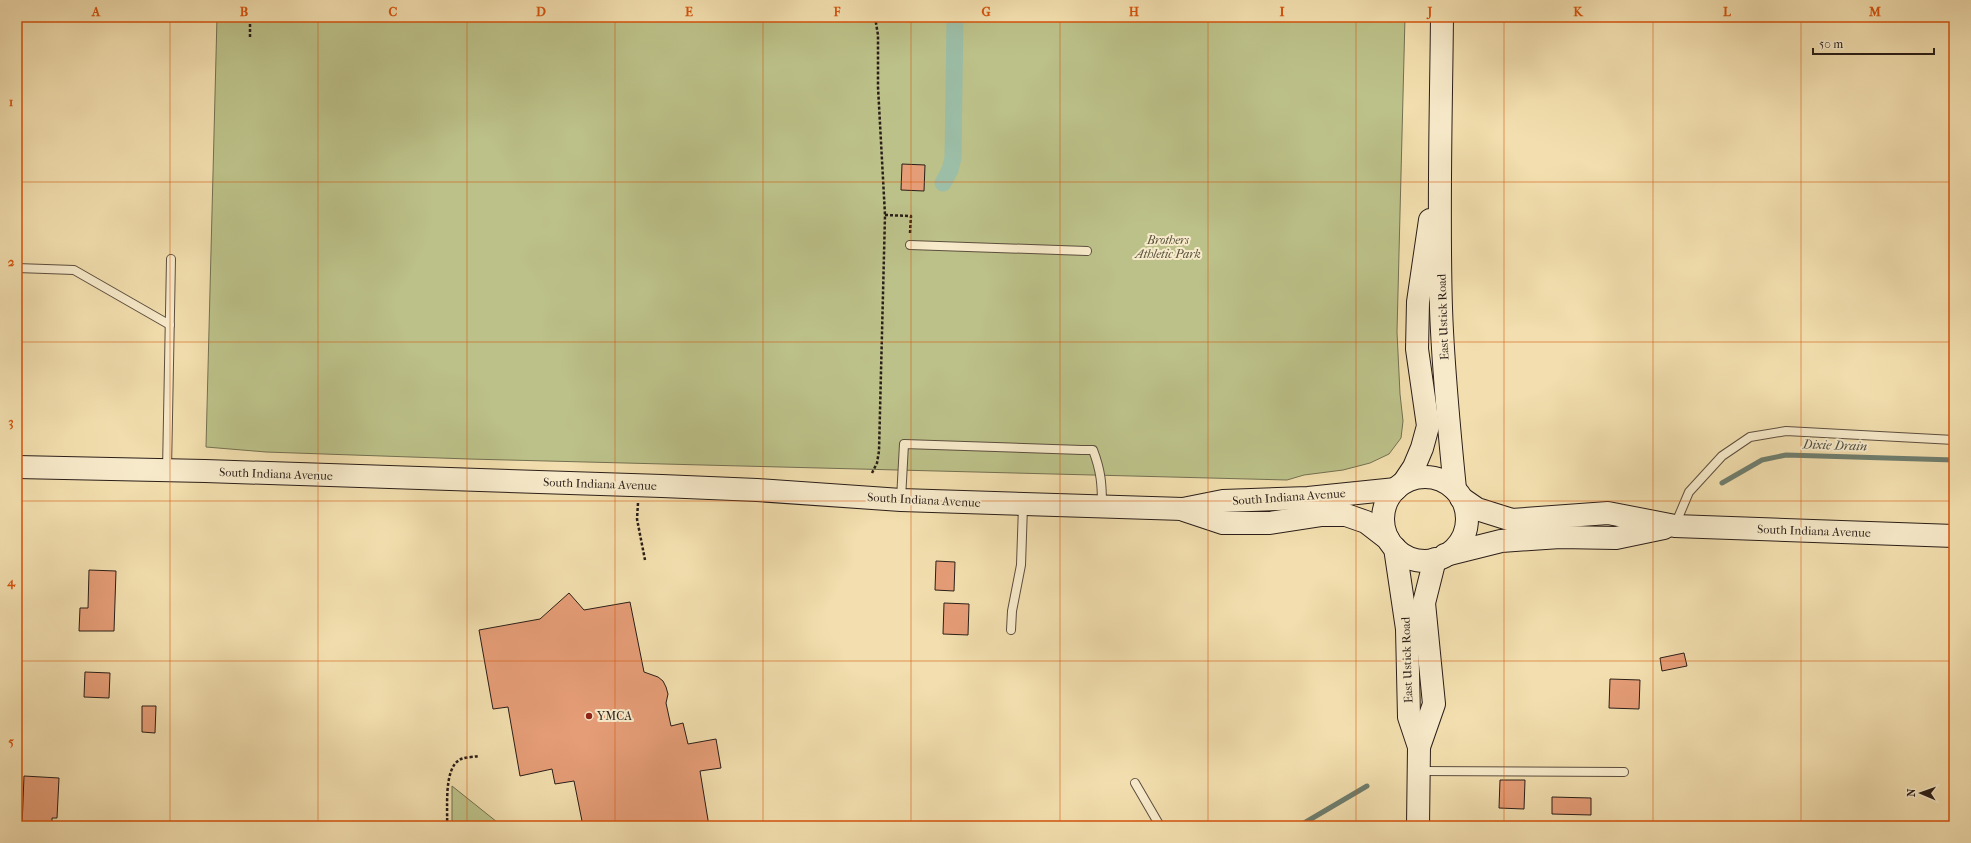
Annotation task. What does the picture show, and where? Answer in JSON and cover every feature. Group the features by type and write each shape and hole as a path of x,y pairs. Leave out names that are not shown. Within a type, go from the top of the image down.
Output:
{"main road":[{"name":"East Ustick Road","path":"1442,17 1440,143 1441,307 1445,384 1458,494"},
{"name":"East Ustick Road","path":"1400,485 1414,467 1428,426 1417,349 1418,302 1440,143"},
{"name":"South Indiana Avenue","path":"17,467 638,485 757,490 901,500 1183,509 1223,501 1308,498 1400,485"},
{"path":"1415,478 1436,478 1446,482 1458,494 1467,519 1465,530 1461,540 1440,557 1424,560 1414,559 1392,544 1384,529 1383,518 1389,497 1400,485 1415,478"},
{"name":"South Indiana Avenue","path":"1458,494 1477,509 1512,520 1608,513 1675,526 1954,536"},
{"name":"South Indiana Avenue","path":"1183,509 1223,523 1270,523 1322,515 1346,515 1366,522 1392,544"},
{"name":"South Indiana Avenue","path":"1440,557 1501,541 1560,537 1616,538 1675,526"},
{"name":"East Ustick Road","path":"1392,544 1407,629 1409,717 1420,747"},
{"name":"East Ustick Road","path":"1418,826 1420,747 1434,704 1424,603 1440,557"}],"lane":[{"path":"910,245 1087,251"},
{"path":"167,471 171,259"},
{"path":"17,268 74,270 170,325"},
{"path":"1675,526 1689,492 1722,456 1750,437 1786,430 1954,440"},
{"path":"901,500 904,444 1093,450 1100,466 1102,480 1102,507"},
{"path":"1011,630 1012,610 1021,565 1023,504"},
{"path":"1420,771 1624,772"},
{"path":"1135,783 1160,826"}],"path":[{"path":"250,17 250,37"},
{"path":"872,473 877,463 879,451 885,215 878,87 878,35 875,17"},
{"path":"885,215 911,216 910,245"},
{"path":"638,485 637,518 646,560"},
{"path":"447,826 450,772 454,764 461,759 480,756"}],"green space":[{"name":"Brothers Athletic Park","path":"217,17 1405,17 1397,332 1403,421 1401,438 1389,454 1370,463 1343,470 1304,475 1287,480 469,459 266,452 206,447"},
{"path":"452,786 502,826 452,826"}],"building":[{"path":"902,164 925,165 924,191 901,190"},
{"path":"936,561 955,562 954,591 935,590"},
{"path":"89,570 116,571 114,631 79,631 80,608 88,608"},
{"name":"YMCA","path":"569,593 584,610 630,602 644,672 658,677 663,681 666,687 668,694 666,703 671,726 683,723 688,744 716,739 721,768 700,771 709,826 583,826 574,781 555,784 552,769 520,776 508,707 493,709 479,630 540,619"},
{"path":"944,603 969,604 968,635 943,634"},
{"path":"1684,653 1687,666 1662,671 1660,658"},
{"path":"85,672 110,673 109,698 84,697"},
{"path":"1610,679 1640,680 1639,709 1609,708"},
{"path":"142,706 156,706 155,733 142,732"},
{"path":"24,776 59,778 57,818 52,818 52,826 22,826"},
{"path":"1500,780 1525,780 1524,809 1499,808"},
{"path":"1552,797 1591,798 1591,815 1552,814"}],"waterway":[{"path":"943,183 950,170 953,158 955,17"},
{"name":"Dixie Drain","path":"1722,483 1762,460 1786,455 1954,460"},
{"name":"Dixie Drain","path":"1299,826 1367,786"}],"place":[{"name":"YMCA","path":"589,716"}]}
